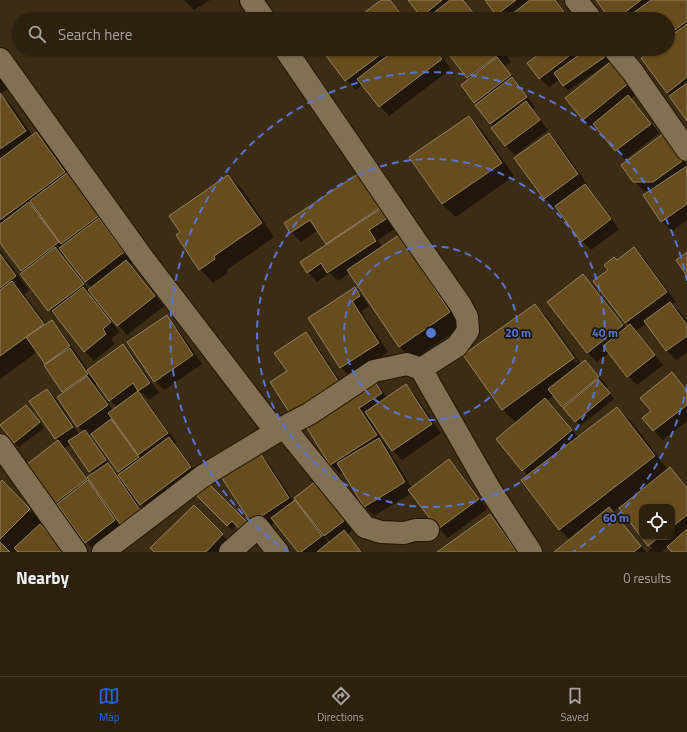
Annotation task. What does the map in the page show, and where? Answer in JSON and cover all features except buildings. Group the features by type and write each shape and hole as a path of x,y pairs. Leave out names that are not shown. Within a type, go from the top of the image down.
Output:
{"street":[{"path":"251,0 259,12"},
{"path":"576,0 585,12"},
{"path":"290,56 409,232 460,304 467,317 468,331 457,346 421,370"},
{"path":"620,56 632,71 687,150"},
{"path":"0,59 142,257 280,430 365,527 380,532 404,533 415,530 428,530"},
{"path":"103,552 203,476 309,414 374,371 407,364 421,370 489,488 531,552"},
{"path":"0,445 76,552"},
{"path":"230,552 258,527 278,552"}]}
